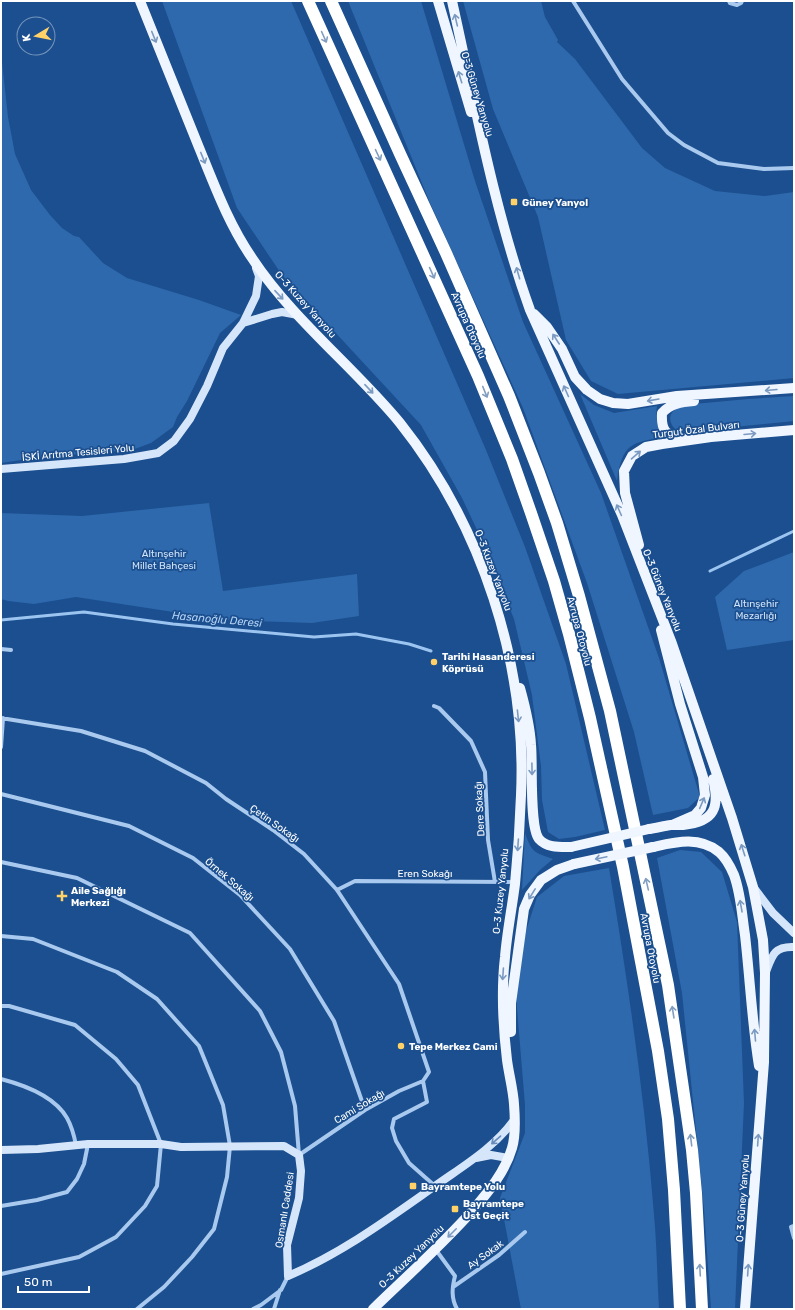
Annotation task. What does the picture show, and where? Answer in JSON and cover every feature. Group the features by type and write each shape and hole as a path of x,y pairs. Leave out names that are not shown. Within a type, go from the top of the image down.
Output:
{"highway":[{"name":"Avrupa Otoyolu","path":"308,1 478,376 512,459 531,513 569,634 590,718 621,859 658,1051 668,1119 674,1183 678,1240 680,1309"},
{"name":"Avrupa Otoyolu","path":"331,1 446,253 509,396 557,523 579,596 610,711 668,985 692,1150 697,1200 702,1309"}],"main road":[{"name":"O-3 Kuzey Yanyolu","path":"140,1 218,195 233,228 274,289 392,414 441,483 460,519 486,576 509,649 521,747 521,792 515,882 505,955 503,986 503,1014 507,1059 514,1102 513,1146 500,1177 483,1199 436,1250 373,1309"},
{"name":"O-3 Güney Yanyolu","path":"438,1 520,282 530,310 622,515 653,599 671,641 732,818 754,887 763,940 765,973 764,1062 745,1309"},
{"path":"452,1 495,195"},
{"name":"İSKİ Arıtma Tesisleri Yolu","path":"1,469 124,459 158,452 174,441 190,419 223,348 243,323 256,296 259,276 252,258"},
{"path":"530,310 547,327 562,349 575,377 587,390 600,399 613,403 628,404 677,396 794,388"},
{"path":"243,323 282,312 298,315"},
{"path":"711,437 681,438 670,436 662,427 662,413 666,408 673,404 748,392"},
{"name":"Turgut Özal Bulvarı","path":"653,599 625,493 624,471 632,456 646,447 711,437 794,430"},
{"path":"653,599 680,704 703,777 705,795 701,808 695,815 672,825"},
{"path":"509,649 525,704 531,744 532,798 535,831 539,839 547,844 557,847 571,847 649,829 672,825 692,824 708,818 714,811 716,791 679,676 671,641"},
{"path":"514,1102 511,1003 524,909 530,895 541,880 557,870 574,864 685,840 709,845 721,853 728,862 734,876 742,915 762,1088"},
{"path":"754,887 773,913 794,934"},
{"path":"765,973 774,954 779,949 787,946 794,947"},
{"path":"288,1276 313,1265 363,1236 476,1158 507,1130 514,1120"},
{"path":"1,1150 88,1144 161,1144 181,1147 284,1146 298,1155"},
{"name":"Osmanlı Caddesi","path":"288,1276 287,1245 298,1198 301,1171 298,1155"},
{"path":"476,1158 491,1155 508,1158"}],"street":[{"path":"573,1 622,79 663,127 684,145 718,163 764,169 794,168"},
{"path":"729,1 730,3 737,5 742,1"},
{"path":"1,649 11,650"},
{"name":"Dere Sokağı","path":"434,706 439,708 471,741 485,772 488,840 495,882"},
{"path":"1,747 2,718"},
{"name":"Çetin Sokağı","path":"2,718 81,731 145,751 206,783 226,799 304,854 338,890 400,984 428,1072 423,1080"},
{"name":"Örnek Sokağı","path":"1,794 129,826 193,858 240,895 290,948 334,1020 365,1110"},
{"path":"1,862 77,878 190,933 260,1011 281,1052 295,1106 298,1155"},
{"name":"Eren Sokağı","path":"338,890 355,881 515,882"},
{"path":"1,936 33,939 117,972 158,999 199,1046 223,1104 230,1146 227,1176 214,1229 192,1257 164,1287 137,1309"},
{"path":"1,1006 9,1006 75,1025 116,1059 138,1085 161,1144 157,1186 145,1206 116,1237 80,1257 1,1274"},
{"path":"1,1079 31,1090 52,1102 68,1118 74,1131 76,1145"},
{"path":"423,1080 427,1102 394,1118 392,1128 396,1141 409,1163 435,1186"},
{"name":"Cami Sokağı","path":"298,1155 365,1110 423,1080"},
{"path":"1,1206 37,1200 66,1192 77,1179 84,1164 88,1144"},
{"path":"794,1226 791,1227 794,1238"},
{"name":"Ay Sokak","path":"452,1287 499,1255 525,1232"},
{"path":"436,1250 455,1276 452,1287 452,1301 457,1309"},
{"path":"274,1309 280,1290 288,1276"},
{"path":"253,1309 261,1305 280,1290"}],"green space":[{"path":"162,1 291,1 486,450 525,547 566,664 605,830 559,839 548,832 542,800 541,766 532,695 514,619 487,551 462,498 421,425 282,275 237,208"},
{"path":"348,1 421,1 475,181 523,322 601,493 659,658 700,797 688,808 653,815 634,732 587,583 523,408 430,203"},
{"path":"463,1 541,1 545,17 558,40 557,42 575,59 642,148 665,168 715,191 765,196 794,192 794,378 618,394 591,381 566,340 538,217 493,109"},
{"path":"1,53 8,117 15,154 31,190 50,215 62,228 74,236 79,237 103,263 127,278 199,300 241,315 220,333 173,427 151,443 132,450 42,457 1,463"},
{"path":"580,394 594,405 614,413 657,406 656,415 658,423 666,437 636,443 630,447 625,452 622,459 617,481"},
{"path":"794,396 794,421 683,432 677,431 673,427 670,419 672,413 683,405"},
{"name":"Altınşehir Millet Bahçesi","path":"209,503 223,591 357,574 359,616 312,623 225,620 76,597 34,604 1,599 1,513 82,516"},
{"name":"Altınşehir Mezarlığı","path":"794,552 794,640 727,650 715,597 744,571"},
{"path":"525,833 534,851 553,859 540,870 522,890"},
{"path":"680,850 701,852 722,872 737,922 744,1103 735,1309 711,1309 704,1209 682,993 657,858"},
{"path":"609,868 623,954 646,1128 655,1227 659,1309 521,1309 500,1198 525,1133 525,1105 516,996 526,931 537,897 564,876"}],"waterway":[{"name":"Hasanoğlu Deresi","path":"710,571 794,531"},
{"name":"Hasanoğlu Deresi","path":"1,620 84,612 173,624 314,637 356,634 409,644 431,651"}],"place":[{"name":"Güney Yanyol","path":"514,202"},
{"name":"Tarihi Hasanderesi Köprüsü","path":"434,662"},
{"name":"Aile Sağlığı Merkezi","path":"62,896"},
{"name":"Tepe Merkez Cami","path":"401,1046"},
{"name":"Bayramtepe Yolu","path":"413,1186"},
{"name":"Bayramtepe Üst Geçit","path":"455,1209"}]}
